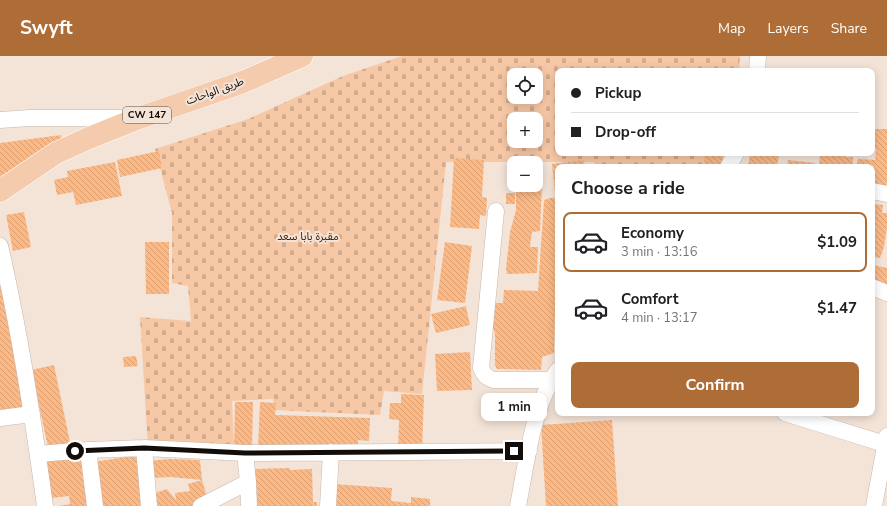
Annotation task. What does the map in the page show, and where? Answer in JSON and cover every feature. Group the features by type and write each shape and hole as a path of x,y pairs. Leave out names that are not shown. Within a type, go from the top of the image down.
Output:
{"main road":[{"name":"طريق الواحات","path":"0,191 56,153 89,138 139,118 243,82 302,56"}],"street":[{"path":"757,68 758,56"},
{"path":"0,120 30,118 139,118"},
{"path":"875,192 887,194"},
{"path":"496,211 481,368 483,374 487,378 493,380 554,375 538,412 518,506"},
{"path":"0,246 11,292 32,414 45,506"},
{"path":"875,288 887,293"},
{"path":"0,418 32,414"},
{"path":"796,416 886,440 874,506"},
{"path":"38,454 144,448 245,453 529,451"},
{"path":"144,448 149,506"},
{"path":"88,450 95,506"},
{"path":"328,506 331,452"},
{"path":"245,453 249,506"},
{"path":"201,506 248,482"}],"green space":[{"name":"مقبرة بابا سعد","path":"402,56 740,56 739,68 555,68 555,156 723,156 719,164 595,164 594,162 543,162 543,156 507,156 507,162 446,162 422,394 384,391 380,415 273,410 273,399 232,401 234,447 148,447 140,317 191,321 188,286 172,283 172,213 155,149 248,119 343,76"}],"building":[{"path":"875,129 887,129 887,187 875,186 875,164 857,164 857,160 859,159 875,160"},
{"path":"61,135 64,154 37,169 7,173 8,180 0,181 0,143"},
{"path":"159,151 162,168 120,177 117,160"},
{"path":"704,156 722,156 723,164 705,164"},
{"path":"750,156 779,156 777,164 748,164"},
{"path":"820,156 853,157 853,164 819,164"},
{"path":"454,158 484,160 482,197 487,198 486,216 480,215 479,229 450,227"},
{"path":"584,160 585,164 555,164 555,192 552,164"},
{"path":"788,160 815,163 815,164 787,164"},
{"path":"115,162 122,196 76,205 73,192 57,195 54,180 68,177 67,171"},
{"path":"516,192 542,192 540,231 532,232 530,247 538,247 537,273 507,274 506,269 510,232 516,210"},
{"path":"506,193 515,193 515,204 506,204"},
{"path":"555,198 554,353 542,357 541,370 497,369 495,365 495,334 490,319 490,303 503,303 504,290 538,291 544,200"},
{"path":"875,204 883,205 882,213 887,213 887,227 884,247 880,258 875,257"},
{"path":"24,212 31,247 13,251 6,215"},
{"path":"145,242 169,242 169,294 146,294"},
{"path":"445,242 472,246 465,303 437,300"},
{"path":"875,266 887,268 887,290 875,288"},
{"path":"0,274 28,412 0,415"},
{"path":"466,306 470,325 436,333 431,314"},
{"path":"470,352 472,390 437,391 435,354"},
{"path":"136,356 138,366 124,367 123,357"},
{"path":"54,365 71,447 49,451 31,370"},
{"path":"401,394 424,395 422,450 398,450 399,420 389,419 390,403 401,403"},
{"path":"235,402 253,402 252,451 234,451"},
{"path":"260,402 276,403 275,415 370,418 369,441 358,440 358,452 258,449"},
{"path":"612,420 618,506 546,506 541,425"},
{"path":"138,455 146,506 98,506 94,462"},
{"path":"88,456 94,506 58,506 70,504 69,496 51,498 47,461"},
{"path":"170,459 200,460 202,480 171,477 150,478 148,461"},
{"path":"290,468 290,470 312,469 313,502 317,502 317,506 252,506 251,469"},
{"path":"202,480 207,497 194,506 154,506 152,494 167,489 176,500 175,493 190,491 188,484"},
{"path":"333,484 392,488 391,501 411,503 411,497 430,499 430,506 331,506"}],"route":[{"path":"75,451 144,448 245,453 514,451"}]}
